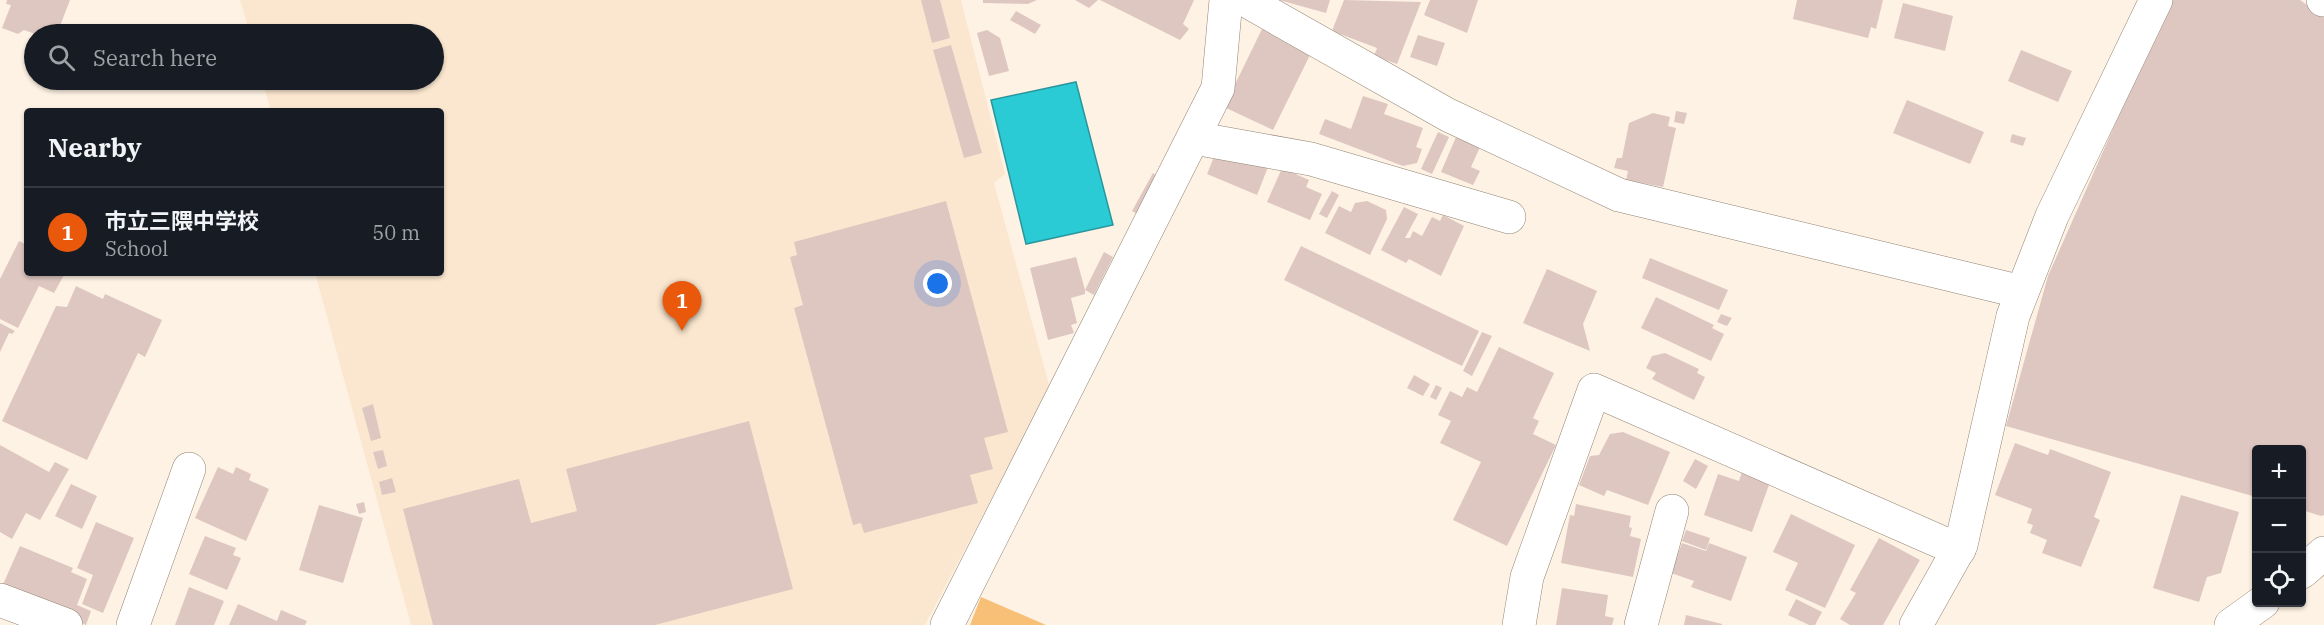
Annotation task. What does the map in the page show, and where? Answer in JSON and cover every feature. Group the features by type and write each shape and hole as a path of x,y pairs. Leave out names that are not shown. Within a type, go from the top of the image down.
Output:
{"street":[{"path":"947,625 1218,88 1226,0"},
{"path":"1245,0 1448,115 1619,195 2022,292"},
{"path":"1916,625 1959,550 2013,316 2022,292 2052,216 2156,0"},
{"path":"1194,138 1311,159 1509,217"},
{"path":"1518,625 1527,577 1594,390 1959,550"},
{"path":"133,625 189,469"},
{"path":"1641,625 1672,511"},
{"path":"2306,568 2324,553"},
{"path":"0,600 66,625"},
{"path":"2231,625 2258,607"}],"shaded area":[{"path":"240,0 961,0 1005,174 994,183 1050,388 925,625 411,625 316,276 444,276 444,108 270,108 265,90 444,90 444,24 247,24"},
{"path":"981,597 1046,625 970,625"}],"water":[{"path":"1076,82 1113,225 1026,244 991,100"}],"building":[{"path":"7,0 70,0 61,24 24,24 24,30 18,34 2,28 11,5 6,4"},
{"path":"921,0 940,0 950,38 932,43"},
{"path":"983,0 1037,0 1028,4 983,3"},
{"path":"1075,0 1098,0 1089,8"},
{"path":"1100,0 1194,0 1183,24 1189,29 1180,40"},
{"path":"1279,0 1330,0 1326,13"},
{"path":"1344,0 1421,2 1397,64 1374,56 1377,48 1332,31"},
{"path":"1430,0 1478,0 1467,33 1424,15"},
{"path":"1797,0 1883,0 1876,29 1871,27 1868,38 1793,19"},
{"path":"2170,0 2300,0 2324,17 2324,515 2306,511 2306,445 2252,445 2252,496 2006,426 2048,276"},
{"path":"1903,3 1953,16 1945,51 1894,38"},
{"path":"1016,11 1041,25 1035,34 1010,20"},
{"path":"1262,29 1311,53 1273,130 1224,107"},
{"path":"987,30 1000,38 1009,71 989,76 977,33"},
{"path":"1418,35 1445,43 1437,66 1410,57"},
{"path":"951,45 982,153 964,158 933,50"},
{"path":"2021,50 2072,71 2058,102 2008,81"},
{"path":"1363,96 1388,104 1384,114 1423,128 1416,147 1422,149 1417,163 1403,166 1319,134 1325,119 1351,129"},
{"path":"1907,100 1984,132 1970,164 1893,133"},
{"path":"1676,111 1687,113 1684,124 1674,122"},
{"path":"1653,113 1670,117 1668,126 1676,128 1663,187 1626,180 1628,171 1614,168 1617,158 1622,158 1629,123"},
{"path":"1438,132 1449,137 1432,174 1421,169"},
{"path":"2012,134 2026,138 2023,146 2010,142"},
{"path":"1456,137 1480,147 1471,167 1480,171 1473,185 1441,172"},
{"path":"1216,152 1268,167 1257,195 1207,174"},
{"path":"1282,168 1309,180 1306,187 1322,194 1310,220 1267,202"},
{"path":"1153,173 1158,177 1137,214 1132,211"},
{"path":"1332,191 1339,195 1327,218 1319,214"},
{"path":"946,201 1008,432 984,438 993,469 970,475 978,503 864,533 861,523 853,525 794,308 803,305 790,257 797,255 794,242"},
{"path":"1367,201 1386,210 1387,219 1370,255 1325,233 1339,206 1351,212 1355,203"},
{"path":"1404,207 1418,214 1405,238 1410,238 1413,231 1422,236 1432,217 1440,221 1443,215 1464,226 1441,276 1409,259 1406,263 1381,250"},
{"path":"19,241 24,244 24,276 63,276 54,293 39,286 18,328 0,319 0,279"},
{"path":"1301,246 1479,331 1462,366 1284,280"},
{"path":"1104,252 1113,257 1094,295 1085,290"},
{"path":"1076,257 1085,294 1071,298 1077,323 1071,325 1074,333 1048,340 1030,268"},
{"path":"1650,258 1728,290 1719,310 1642,278"},
{"path":"1547,269 1597,291 1583,324 1590,351 1523,323"},
{"path":"76,286 103,299 105,294 162,320 145,357 138,353 87,460 2,421 56,306 67,307"},
{"path":"1656,297 1714,325 1712,328 1724,334 1711,361 1641,328"},
{"path":"1721,314 1732,318 1727,326 1717,322"},
{"path":"0,323 15,331 12,334 9,333 0,352"},
{"path":"1482,332 1492,336 1472,376 1463,371"},
{"path":"1499,347 1554,373 1533,418 1539,421 1533,434 1556,445 1507,546 1453,520 1481,462 1440,443 1451,421 1438,415 1450,391 1462,397 1467,387 1477,392"},
{"path":"1665,353 1699,369 1697,373 1705,377 1694,400 1652,379 1656,373 1646,368 1652,356"},
{"path":"1414,375 1430,384 1423,396 1407,388"},
{"path":"1436,385 1442,388 1436,400 1430,397"},
{"path":"373,404 381,438 371,441 362,408"},
{"path":"749,421 793,589 655,625 433,625 403,509 519,479 531,523 577,511 566,469"},
{"path":"1623,432 1670,452 1648,505 1607,490 1604,496 1579,485 1590,456 1599,455 1610,434"},
{"path":"2015,443 2048,455 2050,449 2111,472 2094,517 2100,520 2081,567 2042,553 2047,540 2030,533 2033,525 2027,523 2032,509 1995,495"},
{"path":"0,445 49,472 55,462 69,469 40,520 26,513 12,539 0,532"},
{"path":"383,450 387,466 378,469 373,452"},
{"path":"1695,459 1708,466 1696,489 1683,481"},
{"path":"218,467 233,474 236,467 251,474 249,480 269,489 246,541 195,518"},
{"path":"1742,472 1770,482 1752,532 1704,515 1718,474 1739,481"},
{"path":"392,478 396,492 382,495 379,482"},
{"path":"71,484 97,496 82,529 55,516"},
{"path":"2181,495 2239,512 2221,573 2207,577 2199,602 2153,588"},
{"path":"364,502 366,512 359,514 356,504"},
{"path":"1576,504 1631,516 1630,536 1641,539 1633,577 1561,563 1570,515 1574,516"},
{"path":"319,505 363,518 343,583 299,570"},
{"path":"1791,514 1855,545 1825,608 1785,590 1798,563 1773,552"},
{"path":"96,522 134,538 103,613 82,604 93,575 77,568"},
{"path":"1686,530 1710,538 1706,550 1682,541"},
{"path":"205,536 236,548 233,555 241,558 227,590 189,574"},
{"path":"1879,538 1920,560 1883,625 1850,625 1840,619 1856,593 1850,590"},
{"path":"1682,543 1706,551 1709,543 1747,557 1731,601 1691,587 1694,581 1671,573"},
{"path":"20,546 73,568 71,572 87,579 77,605 91,611 86,625 1,589"},
{"path":"189,587 224,601 214,625 175,625"},
{"path":"1562,588 1608,595 1605,616 1614,618 1612,625 1556,625"},
{"path":"1796,599 1822,612 1815,625 1809,625 1788,615"},
{"path":"238,604 277,621 281,610 307,621 305,625 229,625"},
{"path":"1686,615 1722,624 1722,625 1684,625"}],"place":[{"name":"市立三隈中学校","path":"682,331"}]}
